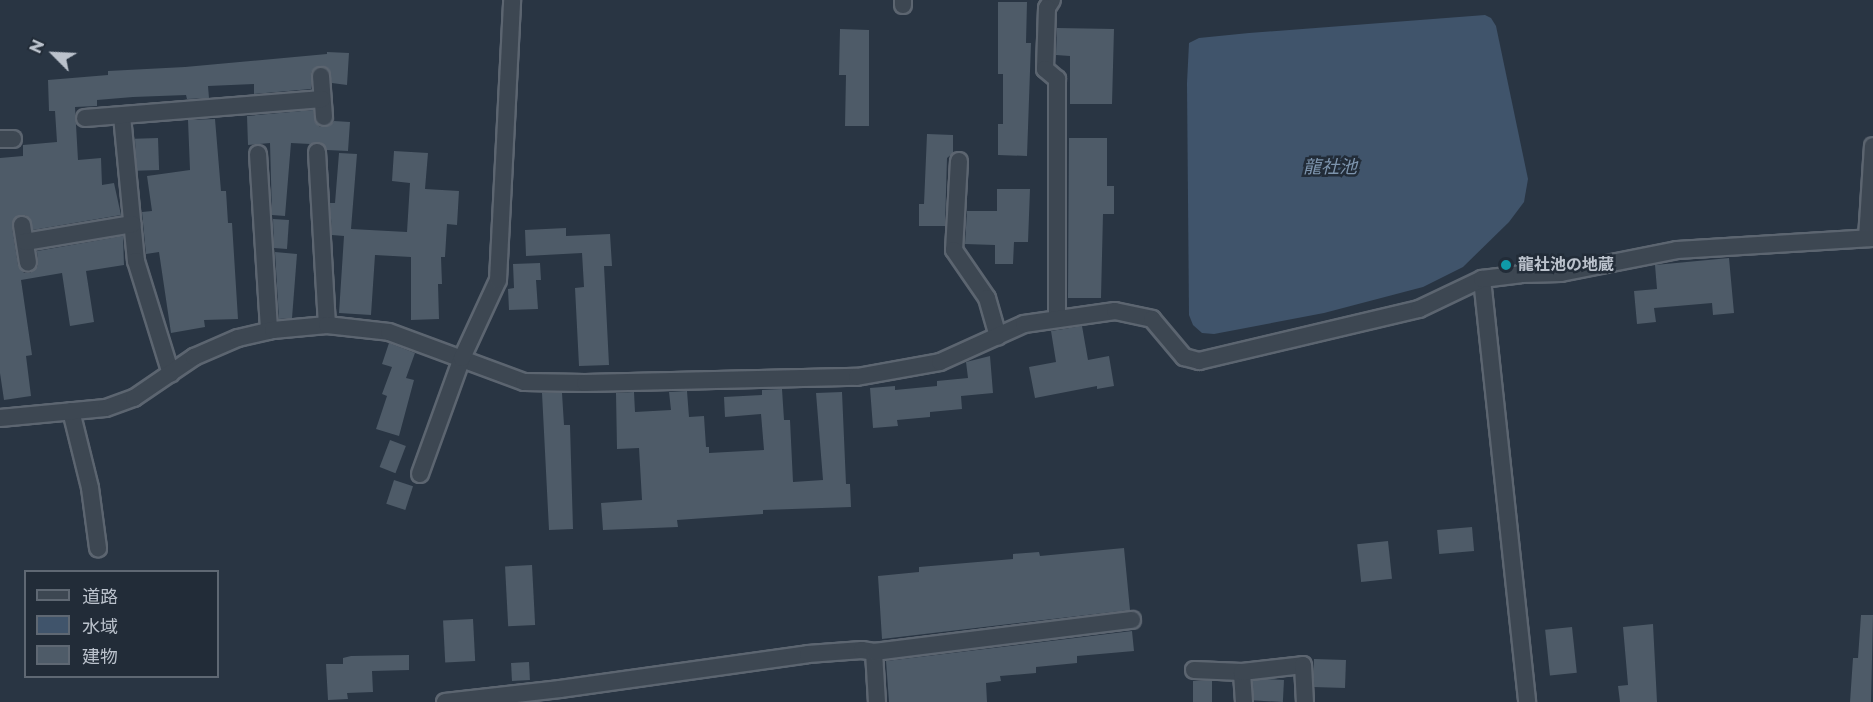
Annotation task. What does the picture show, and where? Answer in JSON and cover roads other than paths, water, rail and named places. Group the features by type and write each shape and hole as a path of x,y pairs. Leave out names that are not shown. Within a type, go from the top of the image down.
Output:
{"street":[{"path":"420,474 462,358 498,280 512,0"},
{"path":"1052,0 1047,8 1045,69 1057,79 1056,319"},
{"path":"321,76 324,117"},
{"path":"85,118 322,99"},
{"path":"122,116 136,261 171,374"},
{"path":"0,418 106,408 134,398 194,357 238,338 269,331 327,325 389,332 524,382 802,380 857,377 940,363 1024,324 1115,311 1152,319 1184,357 1199,361 1419,309 1482,279 1521,274 1561,273 1677,250 1870,238 1873,146"},
{"path":"317,152 327,325"},
{"path":"258,154 269,331"},
{"path":"960,161 954,250 987,298 998,336"},
{"path":"28,263 23,234 132,224"},
{"path":"1482,279 1527,702"},
{"path":"71,411 83,504 98,548"},
{"path":"445,702 560,689 808,654 862,650 874,652 1132,620"},
{"path":"874,652 877,702"},
{"path":"1194,670 1242,672 1303,665 1305,702"},
{"path":"1242,672 1244,702"}],"water":[{"name":"龍社池","path":"1485,15 1491,18 1496,26 1528,179 1524,202 1509,222 1463,267 1423,287 1324,313 1214,334 1202,333 1193,325 1189,315 1187,83 1189,43 1199,38 1249,33"}],"place":[{"name":"龍社池の地蔵","path":"1506,265"}]}
